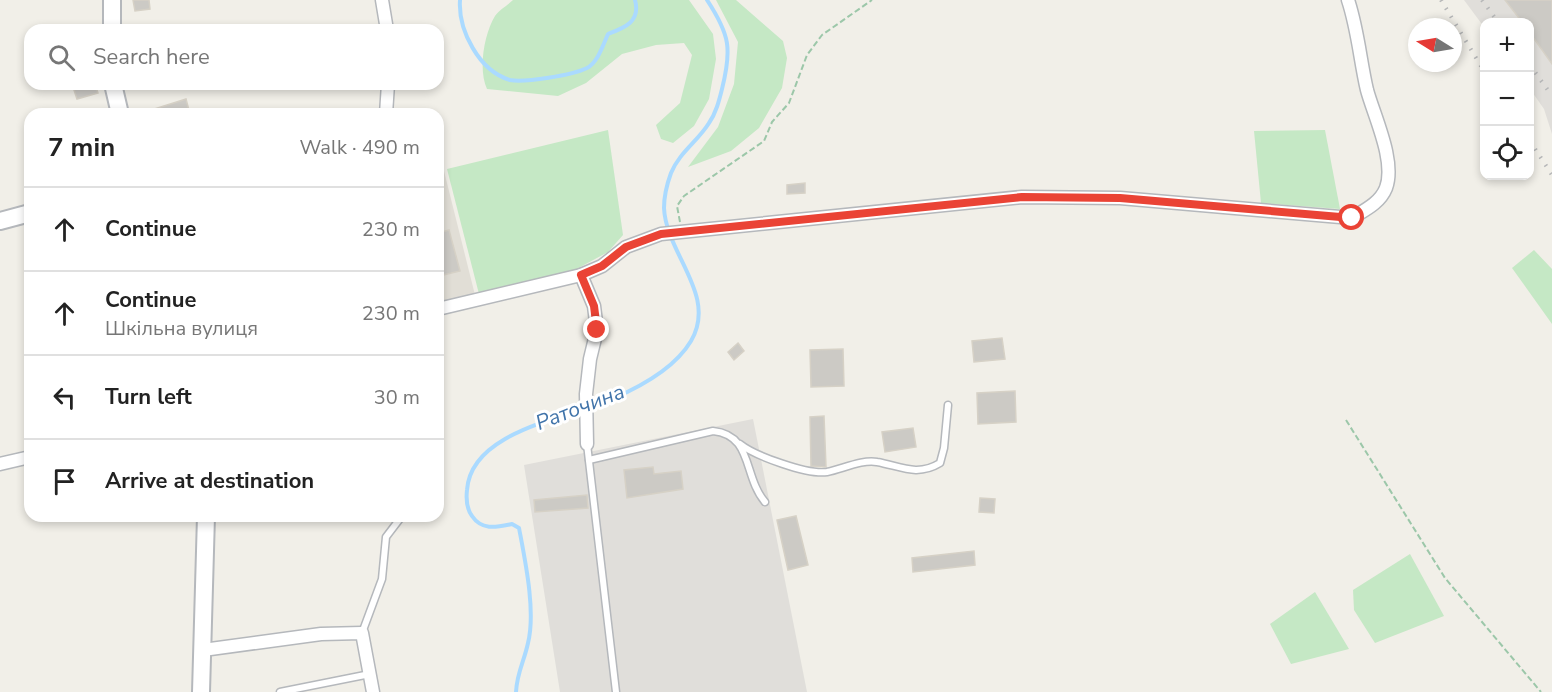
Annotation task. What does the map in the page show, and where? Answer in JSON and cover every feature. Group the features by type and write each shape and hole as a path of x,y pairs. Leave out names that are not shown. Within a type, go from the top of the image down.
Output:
{"street":[{"path":"112,0 112,24"},
{"path":"382,0 386,24"},
{"path":"444,308 581,275 602,266 626,247 661,234 1022,197 1120,198 1352,218 1379,199 1388,177 1386,155 1367,90 1357,26 1348,0"},
{"path":"114,90 119,108"},
{"path":"386,108 388,90"},
{"path":"0,221 24,215"},
{"path":"581,275 594,306 597,330 590,359 586,394 587,444"},
{"path":"0,464 24,458"},
{"path":"201,692 206,522"},
{"path":"203,650 321,634 362,633 373,692"}],"lane":[{"path":"589,460 713,431 732,436 752,453 814,472 876,461 901,470 934,467 940,463 944,448 948,405"},
{"path":"587,444 616,692"},
{"path":"740,444 755,490 765,502"},
{"path":"362,633 382,579 386,537 397,522"},
{"path":"280,692 371,674"}],"path":[{"path":"684,231 677,206 684,196 764,141 772,122 789,104 807,55 822,35 872,0"},
{"path":"1346,420 1445,578 1542,692"}],"shaded area":[{"path":"1464,0 1552,0 1552,134 1544,109 1534,95 1534,18 1480,18 1480,22"},
{"path":"444,171 475,295 444,302"},
{"path":"753,419 807,692 560,692 524,465"}],"green space":[{"path":"513,0 689,0 713,34 716,59 709,99 694,126 673,143 661,139 656,125 680,103 692,55 684,43 656,45 622,54 586,83 558,96 487,89 483,62 488,32 495,16"},
{"path":"716,0 736,0 783,41 787,58 782,88 759,128 731,151 688,167 718,127 734,84 738,42"},
{"path":"608,130 623,235 608,252 571,272 479,294 447,169"},
{"path":"1325,130 1340,209 1261,203 1254,131"},
{"path":"1534,250 1552,269 1552,324 1512,268"},
{"path":"1410,554 1444,616 1375,643 1354,610 1353,590"},
{"path":"1315,592 1349,649 1291,664 1270,624"}],"building":[{"path":"133,0 149,0 150,9 135,11"},
{"path":"1505,0 1552,0 1552,64 1534,39 1534,18 1519,18"},
{"path":"74,90 97,90 98,93 77,99"},
{"path":"186,99 188,108 158,108"},
{"path":"805,183 805,193 787,194 787,185"},
{"path":"449,230 460,271 444,275 444,231"},
{"path":"1002,338 1005,359 974,362 972,341"},
{"path":"738,343 744,351 734,360 728,352"},
{"path":"843,349 844,386 811,387 810,350"},
{"path":"1015,391 1016,422 978,424 977,393"},
{"path":"824,416 826,467 811,466 810,417"},
{"path":"913,428 916,447 885,452 882,432"},
{"path":"653,467 654,474 681,471 683,489 627,498 624,470"},
{"path":"587,495 588,508 535,512 534,500"},
{"path":"980,498 995,499 994,513 979,512"},
{"path":"796,516 808,565 788,570 777,520"},
{"path":"974,551 975,565 913,572 912,558"}],"waterway":[{"name":"Раточина","path":"460,0 460,12 467,36 480,59 499,75 517,81 560,76 587,68 597,58 608,34 625,26 633,19 636,14 635,0"},
{"name":"Раточина","path":"516,692 528,643 531,616 529,586 519,528 512,524 495,527 480,524 470,513 467,490 473,470 485,454 503,440 634,389 676,360 691,341 698,324 695,291 673,242 667,225 664,204 674,166 711,119 725,75 727,43 720,23 707,0"}],"railway":[{"path":"1441,0 1480,64"},
{"path":"1482,0 1495,18"},
{"path":"1534,71 1552,96"},
{"path":"1534,147 1552,175"}],"route":[{"path":"597,330 594,306 581,275 602,266 626,247 661,234 1022,197 1120,198 1352,218"}]}
